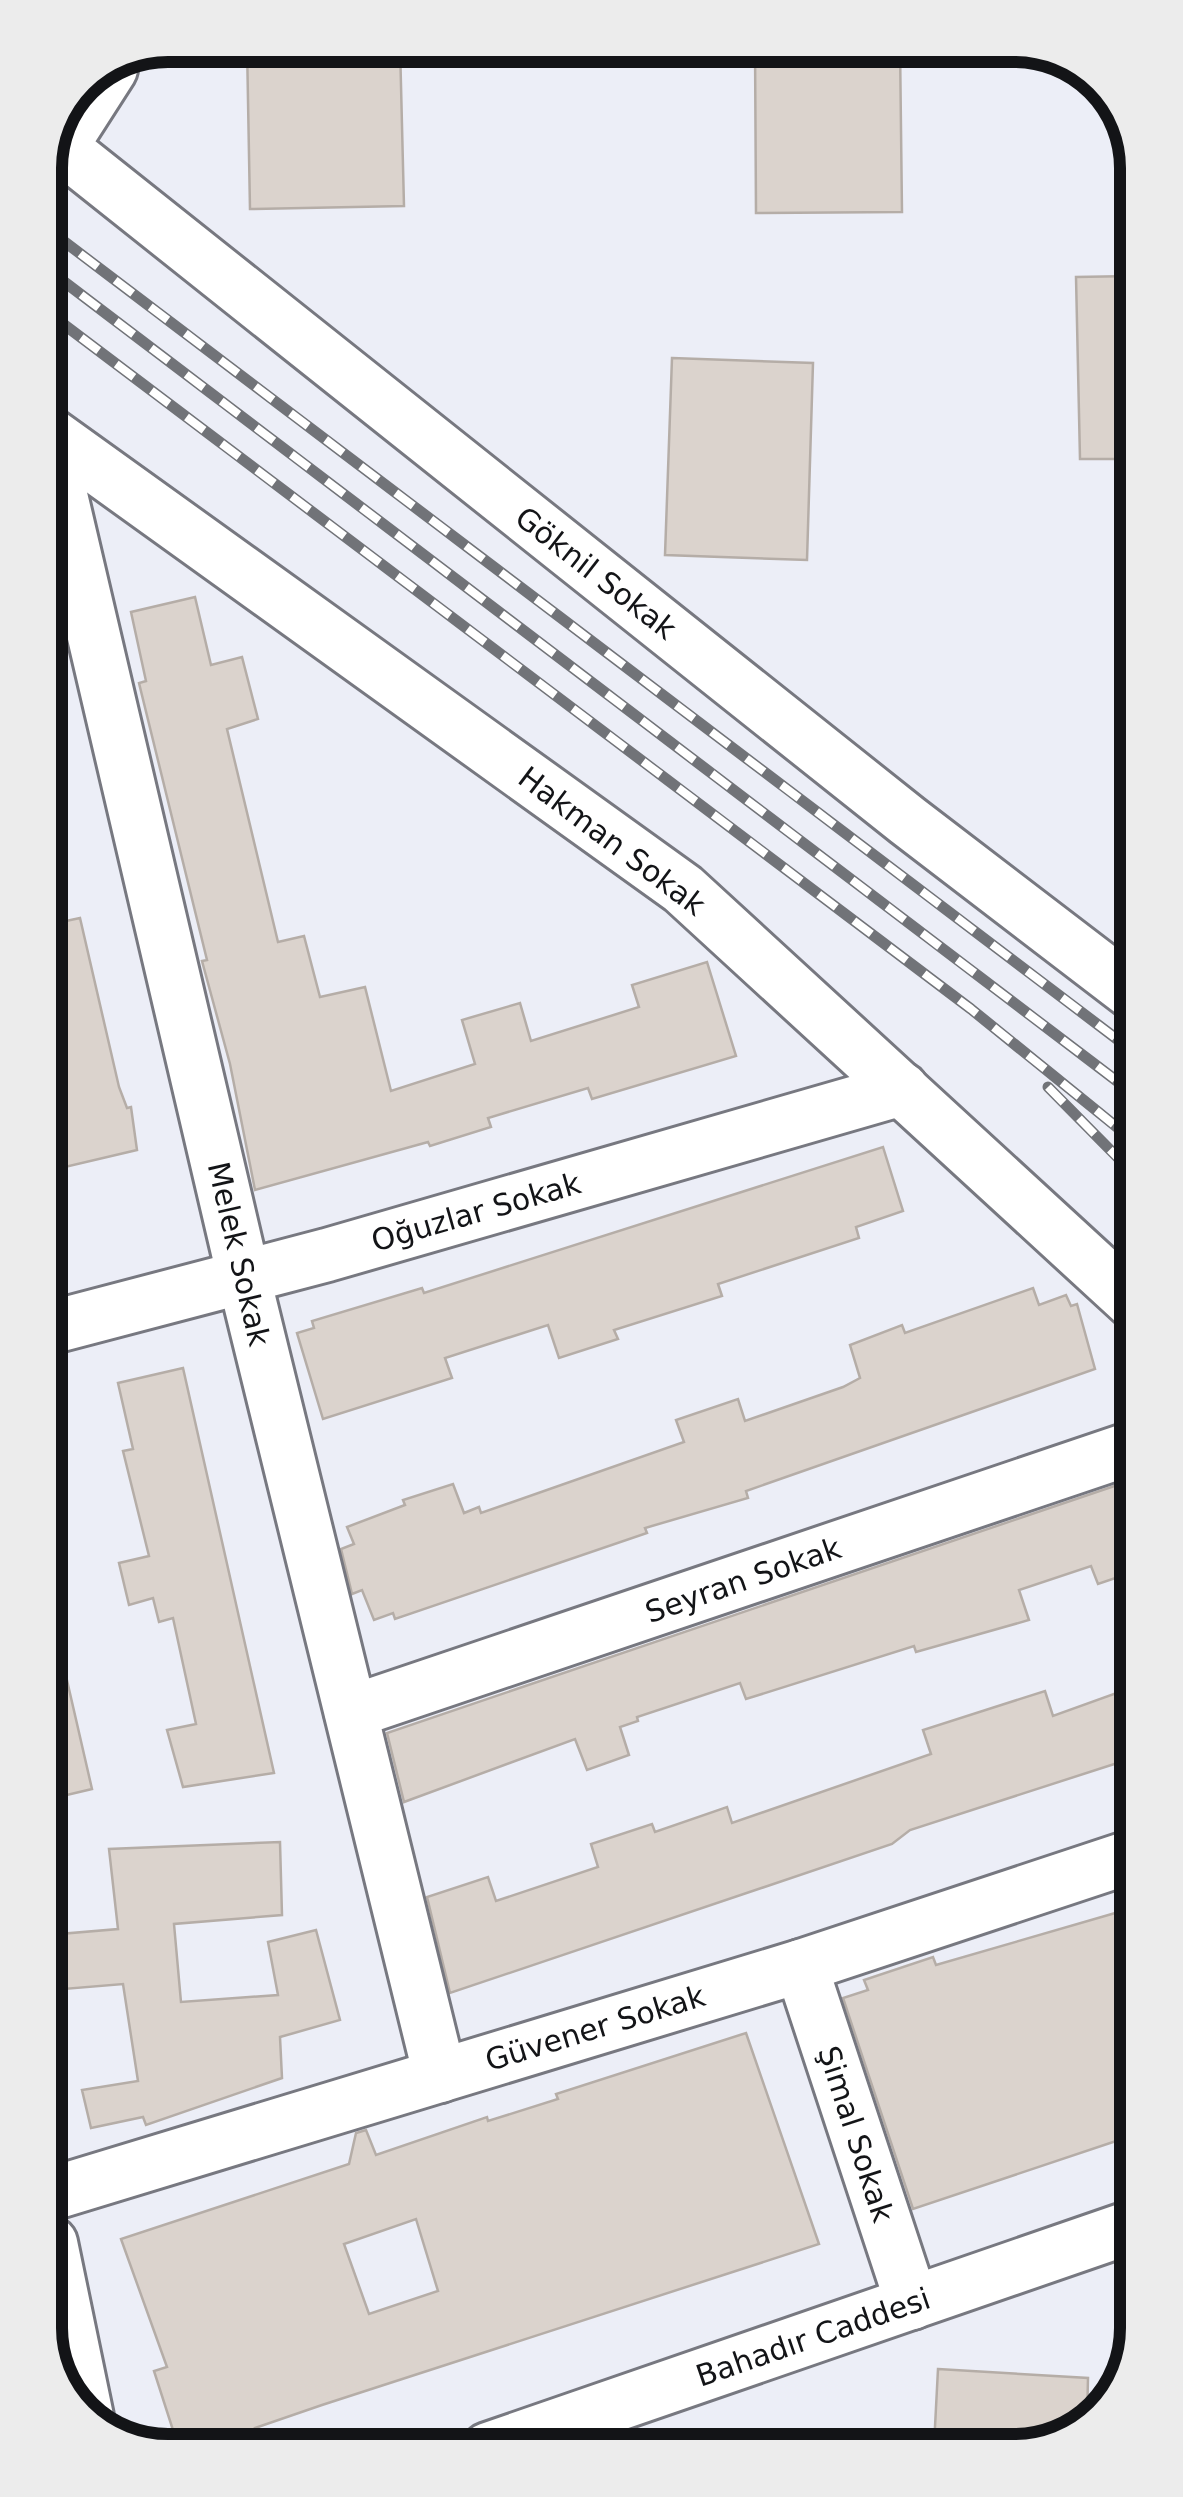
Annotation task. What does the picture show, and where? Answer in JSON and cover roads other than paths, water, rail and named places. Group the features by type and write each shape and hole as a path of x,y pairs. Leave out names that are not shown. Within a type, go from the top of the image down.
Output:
{"street":[{"name":"Göknil Sokak","path":"68,136 97,90"},
{"name":"Göknil Sokak","path":"65,150 895,811 1120,983"},
{"name":"Hakman Sokak","path":"63,443 683,889 1120,1290"},
{"name":"Melek Sokak","path":"63,503 244,1278 440,2076"},
{"name":"Oğuzlar Sokak","path":"62,1325 244,1278 902,1089"},
{"name":"Seyran Sokak","path":"350,1712 1120,1452"},
{"name":"Güvener Sokak","path":"62,2191 800,1966 1120,1860"},
{"name":"Şimal Sokak","path":"800,1966 912,2303"},
{"name":"Bahadır Caddesi","path":"538,2434 1120,2230"},
{"path":"62,2297 81,2388"}],"railway":[{"path":"63,241 1120,1041"},
{"path":"63,281 1120,1083"},
{"path":"63,324 971,1009 1120,1130"},
{"path":"1048,1087 1120,1160"}]}
